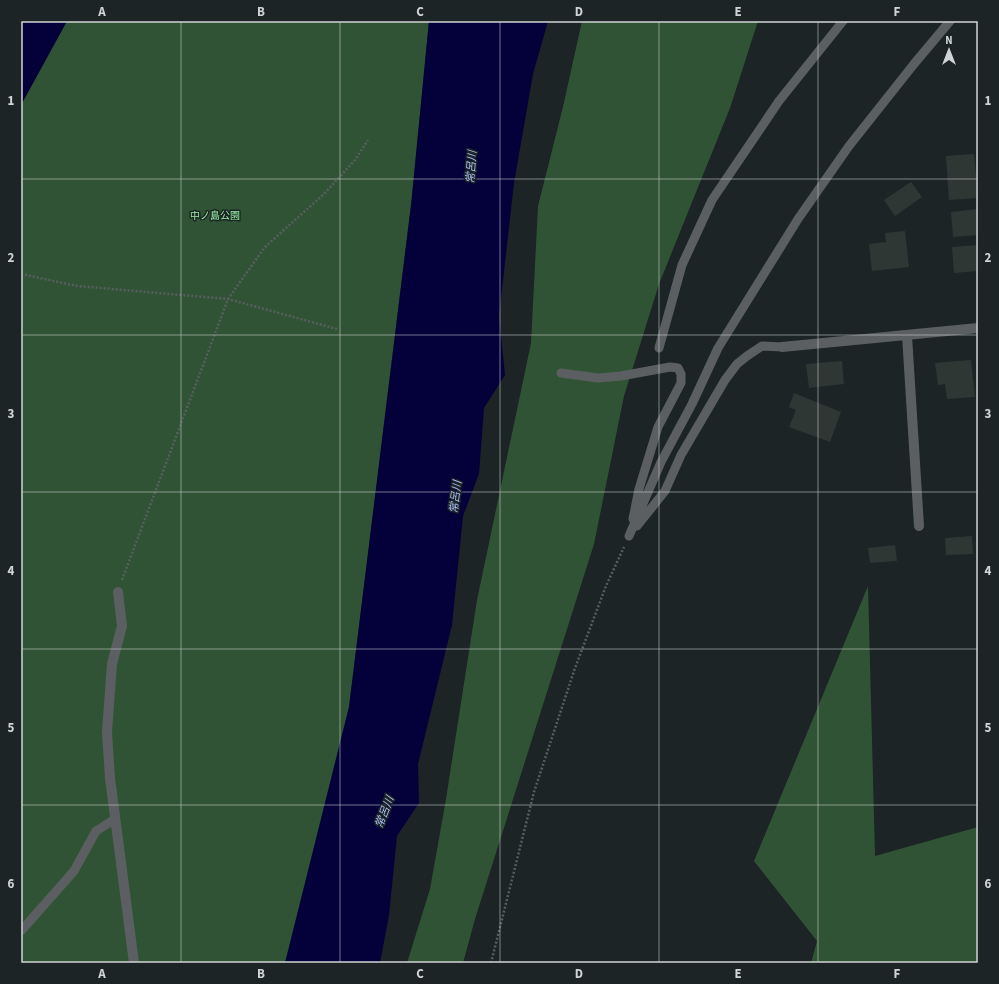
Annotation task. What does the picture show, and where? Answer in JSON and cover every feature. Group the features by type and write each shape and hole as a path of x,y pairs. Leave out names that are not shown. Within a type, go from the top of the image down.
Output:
{"street":[{"path":"782,347 978,328"},
{"path":"907,336 919,526"},
{"path":"118,592 122,626 112,664 107,732 110,778 134,963"}],"lane":[{"path":"659,348 682,265 712,200 780,101 844,21"},
{"path":"629,536 661,462 692,404 726,334 798,219 849,146 950,21"},
{"path":"629,536 665,491 681,455 725,380 737,364 762,346 782,347"},
{"path":"561,373 598,378 648,372 670,367 678,368 681,374 681,383 658,427 649,455 639,490 629,536"},
{"path":"21,930 74,871 96,831 115,819"}],"path":[{"path":"118,592 228,299 265,248 324,194 356,160 368,140"},
{"path":"21,274 77,286 228,299 337,329"},
{"path":"491,963 534,792 575,668 606,586 629,536"}],"green space":[{"name":"中ノ島公園","path":"67,21 429,21 412,196 349,707 285,963 21,963 21,105"},
{"path":"582,21 758,21 730,108 659,284 624,396 594,544 475,919 463,963 407,963 430,889 446,799 477,600 531,343 538,206 563,107"},
{"path":"868,586 875,856 978,827 978,963 811,963 817,941 754,861"}],"water":[{"path":"21,21 67,21 21,105"},
{"name":"常呂川","path":"429,21 548,21 533,74 514,183 499,316 505,375 484,408 479,474 463,516 452,625 418,764 419,803 397,836 389,915 380,963 285,963 349,707 411,206"}],"building":[{"path":"974,154 978,198 949,200 946,156"},
{"path":"911,182 922,197 895,216 884,200"},
{"path":"978,209 978,235 953,237 951,212"},
{"path":"905,231 909,267 872,271 869,244 886,242 885,233"},
{"path":"978,245 978,271 954,273 952,247"},
{"path":"971,360 975,397 947,399 945,384 938,385 935,363"},
{"path":"842,361 844,384 809,388 806,364"},
{"path":"794,393 841,412 830,442 789,427 796,410 789,407"},
{"path":"972,536 973,554 946,555 945,538"},
{"path":"895,545 897,561 870,563 868,548"}]}
